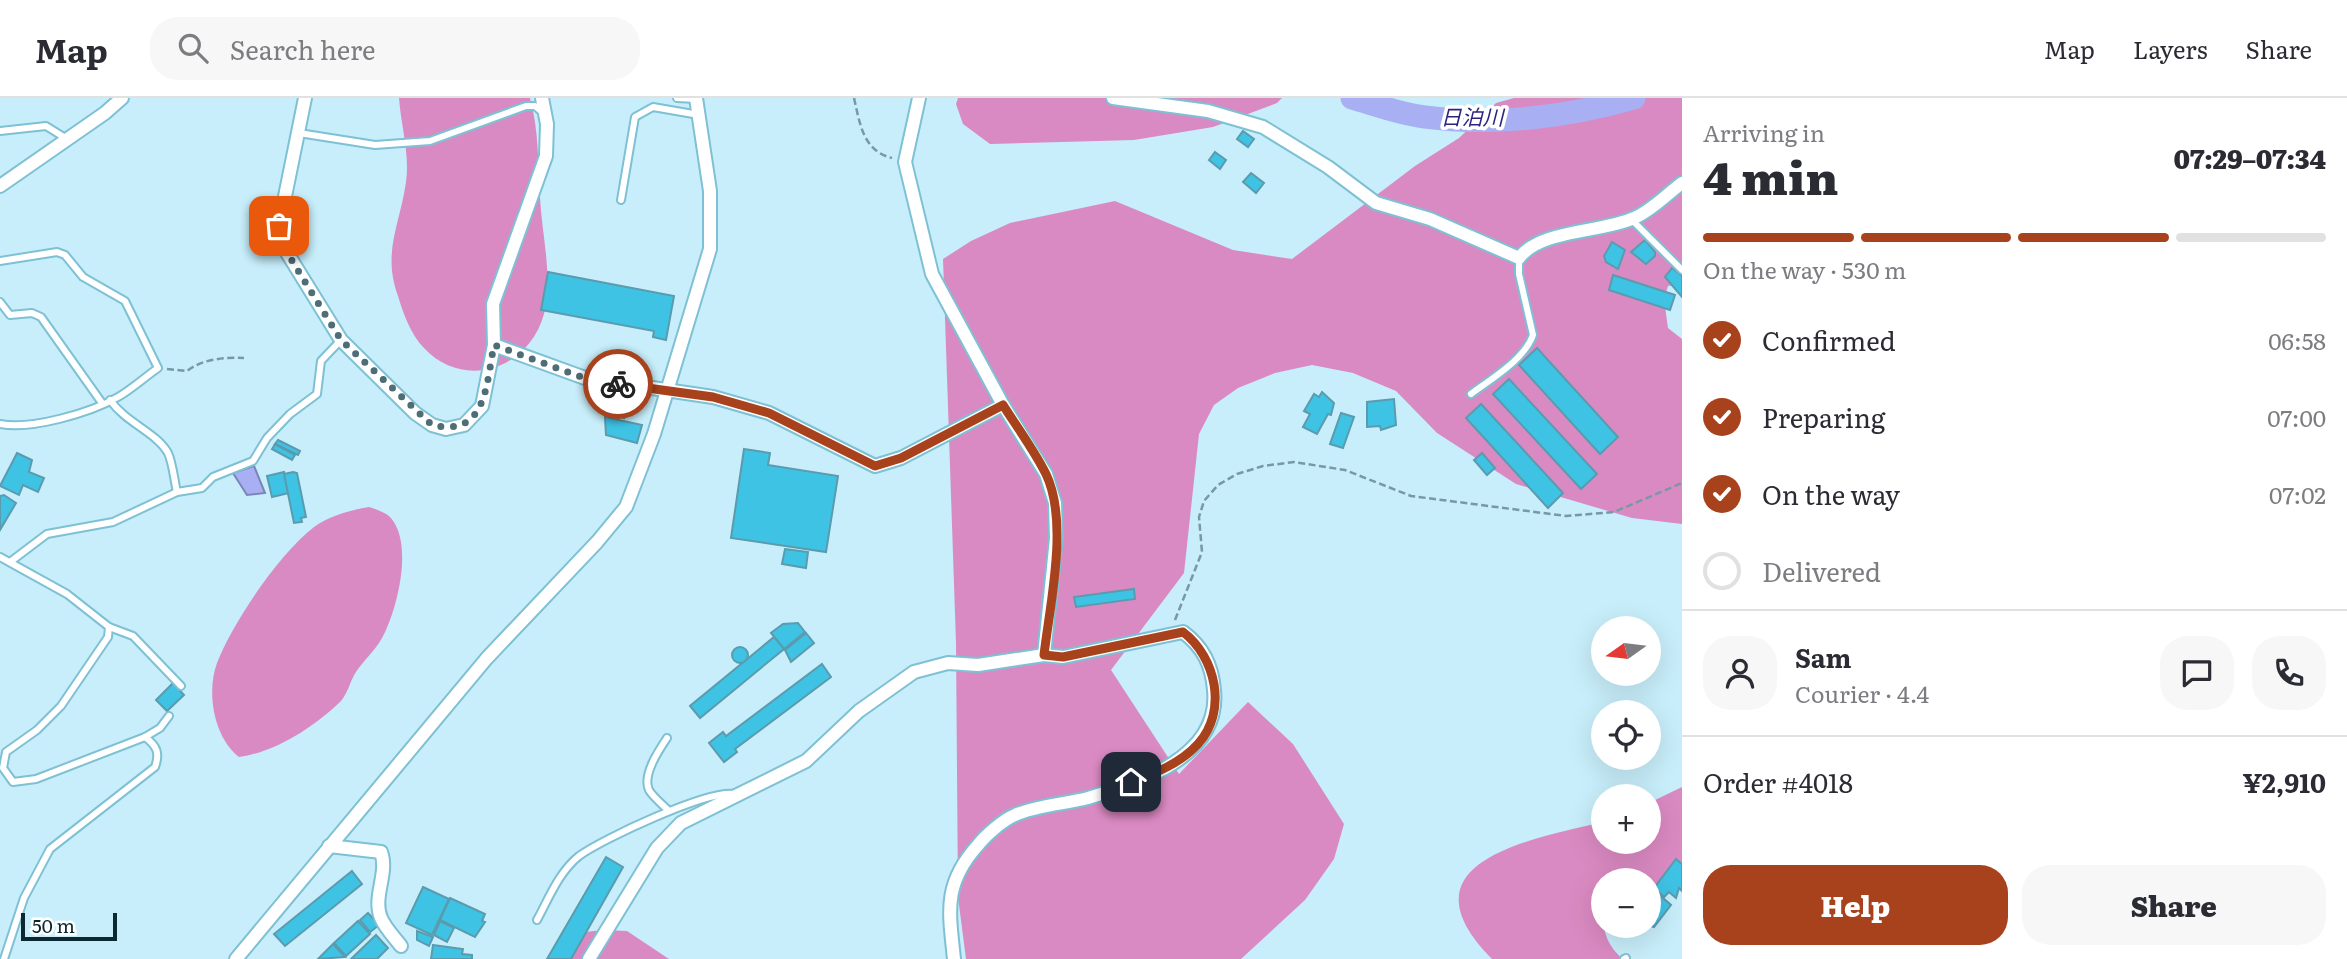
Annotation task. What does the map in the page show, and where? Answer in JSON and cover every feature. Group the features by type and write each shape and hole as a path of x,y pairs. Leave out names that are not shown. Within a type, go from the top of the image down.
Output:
{"street":[{"path":"0,186 122,98"},
{"path":"305,98 279,226 281,243 341,340 415,413 432,425 446,429 464,425 482,406 494,345 493,304 546,156 546,116 542,98"},
{"path":"236,959 486,658 597,542 626,507 666,392 710,249 710,191 696,98"},
{"path":"919,98 905,162 932,274 1003,405 1046,474 1055,503 1056,538 1044,655"},
{"path":"1113,98 1208,111 1263,127 1328,167 1376,203 1430,219 1518,258 1525,249 1544,240 1630,219 1682,183"},
{"path":"494,345 584,378 713,397 769,413 875,466 901,458 1003,405"},
{"path":"589,959 657,848 681,823 711,805 806,761 859,711 914,672 948,663 978,665 1044,655 1063,657 1183,632 1199,644 1212,673 1215,702 1209,724 1199,743 1153,775 1088,798 1014,815 979,843 952,884 949,904 954,959"},
{"path":"329,846 381,852 384,861 378,906 382,920 401,946"}],"lane":[{"path":"677,98 696,98"},
{"path":"299,133 374,145 445,138 526,106 535,106 546,116"},
{"path":"621,200 635,117 653,107 699,115"},
{"path":"0,131 46,126 67,139"},
{"path":"1630,219 1682,270"},
{"path":"0,261 57,252 65,255 83,277 125,301 158,368 103,403 32,424 0,424"},
{"path":"1471,394 1530,344 1533,335 1518,258"},
{"path":"0,302 10,315"},
{"path":"0,315 32,313 41,317 103,403"},
{"path":"10,562 47,534 113,522 177,492 202,488 213,477 253,461 267,438 290,414 317,394 321,361 341,340"},
{"path":"110,400 121,415 161,444 169,455 177,492"},
{"path":"0,556 67,594 109,627 133,636 181,687"},
{"path":"109,627 108,637 61,706 37,730 6,752 3,768 13,782 22,782 145,737 160,728 169,716"},
{"path":"4,959 24,898 50,849 109,806 155,767 159,756 155,744 145,737"},
{"path":"667,738 655,757 648,780 649,790 669,811"},
{"path":"537,920 564,872 580,856 688,801 725,792 739,794"}],"path":[{"path":"854,98 867,143 879,155 905,162"},
{"path":"158,368 187,372 194,366 226,357 244,358"},
{"path":"1171,633 1187,585 1200,560 1199,517 1204,501 1218,485 1237,474 1263,466 1294,462 1345,470 1411,496 1566,516 1614,512 1682,483"}],"shaded area":[{"path":"399,98 530,98 538,148 547,271 546,300 544,314 536,333 525,349 493,368 476,371 458,369 440,361 419,343 402,309 392,266 394,239 407,172"},
{"path":"958,98 1282,98 1277,103 1213,127 1134,140 990,144 963,124 956,104"},
{"path":"1514,98 1682,98 1682,284 1668,286 1664,299 1668,328 1682,339 1682,524 1632,518 1516,484 1437,433 1396,391 1353,373 1312,365 1275,373 1238,388 1214,405 1199,434 1184,573 1111,670 1179,774 1248,702 1293,744 1344,824 1334,859 1305,900 1241,959 966,959 958,897 956,643 943,259 971,241 1010,223 1115,201 1233,250 1292,259 1415,166 1459,138 1496,103"},
{"path":"369,507 389,516 397,527 401,542 398,594 382,638 356,672 341,701 330,711 294,737 267,750 239,757 223,738 214,714 212,688 224,646 258,590 300,539 326,520"},
{"path":"1682,787 1682,879 1661,886 1661,868 1591,868 1591,938 1607,938 1623,959 1492,959 1466,926 1459,899 1466,878 1484,860 1511,847 1591,825 1591,854 1661,854 1661,797"},
{"path":"627,931 669,959 550,959 585,932"}],"water":[{"path":"254,466 265,493 247,495 233,473"}],"building":[{"path":"1243,131 1254,139 1248,147 1237,139"},
{"path":"1215,152 1226,160 1220,169 1209,160"},
{"path":"1251,173 1264,183 1256,193 1243,182"},
{"path":"1645,240 1655,252 1655,256 1646,264 1631,252"},
{"path":"1612,242 1625,250 1618,269 1606,262 1604,256"},
{"path":"1672,268 1682,276 1682,297 1665,277"},
{"path":"548,272 674,296 666,340 653,337 654,331 541,310"},
{"path":"1613,275 1675,295 1670,310 1609,290"},
{"path":"1537,348 1618,437 1600,454 1519,365"},
{"path":"1509,379 1597,474 1581,489 1493,394"},
{"path":"1322,392 1334,403 1331,415 1328,414 1317,434 1303,427 1310,414 1304,411 1314,394 1319,397"},
{"path":"1394,399 1396,425 1381,430 1380,426 1367,427 1367,402"},
{"path":"617,403 627,406 624,418 614,413"},
{"path":"1481,404 1563,493 1548,508 1466,418"},
{"path":"1341,413 1354,417 1343,448 1330,444"},
{"path":"605,417 642,425 637,443 606,435"},
{"path":"278,440 300,451 298,455 275,444"},
{"path":"275,444 295,455 292,460 272,449"},
{"path":"744,449 770,453 768,465 838,476 826,552 731,538"},
{"path":"17,453 32,460 29,472 44,478 38,492 23,485 19,495 0,486"},
{"path":"1482,453 1495,468 1487,475 1474,460"},
{"path":"284,472 289,493 272,497 267,476"},
{"path":"297,473 306,517 301,518 302,522 294,523 284,474"},
{"path":"4,495 16,503 0,530 0,496"},
{"path":"785,549 808,552 806,568 782,564"},
{"path":"1134,589 1135,599 1076,607 1074,597"},
{"path":"798,623 805,632 784,649 771,633 783,624"},
{"path":"806,633 814,643 791,662 785,650"},
{"path":"774,637 784,649 700,718 690,706"},
{"path":"740,647 748,655 740,663 732,655"},
{"path":"822,664 831,677 735,749 737,752 724,762 709,743 723,732 726,736"},
{"path":"173,683 184,695 167,711 156,700"},
{"path":"606,857 623,867 571,959 547,959"},
{"path":"1676,859 1682,864 1682,891 1679,888 1676,898 1669,892 1664,897 1661,894 1661,879"},
{"path":"352,871 362,884 285,946 274,934"},
{"path":"423,887 449,899 432,935 406,923"},
{"path":"1661,896 1671,905 1661,918"},
{"path":"450,898 485,914 482,921 485,922 475,937 440,920"},
{"path":"368,913 379,925 370,932 360,920"},
{"path":"358,921 370,934 346,956 334,943"},
{"path":"440,921 454,928 447,942 434,935"},
{"path":"417,931 433,937 429,946 417,940"},
{"path":"376,935 388,948 377,959 351,959"},
{"path":"333,944 345,957 318,959"},
{"path":"433,945 463,949 462,954 472,955 472,959 431,959"}],"waterway":[{"name":"日泊川","path":"1352,98 1416,116 1451,120 1504,120 1557,115 1634,98"}],"way so far":[{"path":"279,226 281,243 341,340 415,413 432,425 446,429 464,425 482,406 494,345 584,378 618,384"}],"route":[{"path":"618,384 713,397 769,413 875,466 901,458 1003,405 1046,474 1055,503 1056,538 1044,655 1063,657 1183,632 1199,644 1212,673 1215,702 1209,724 1199,743 1153,775 1131,782"}]}
